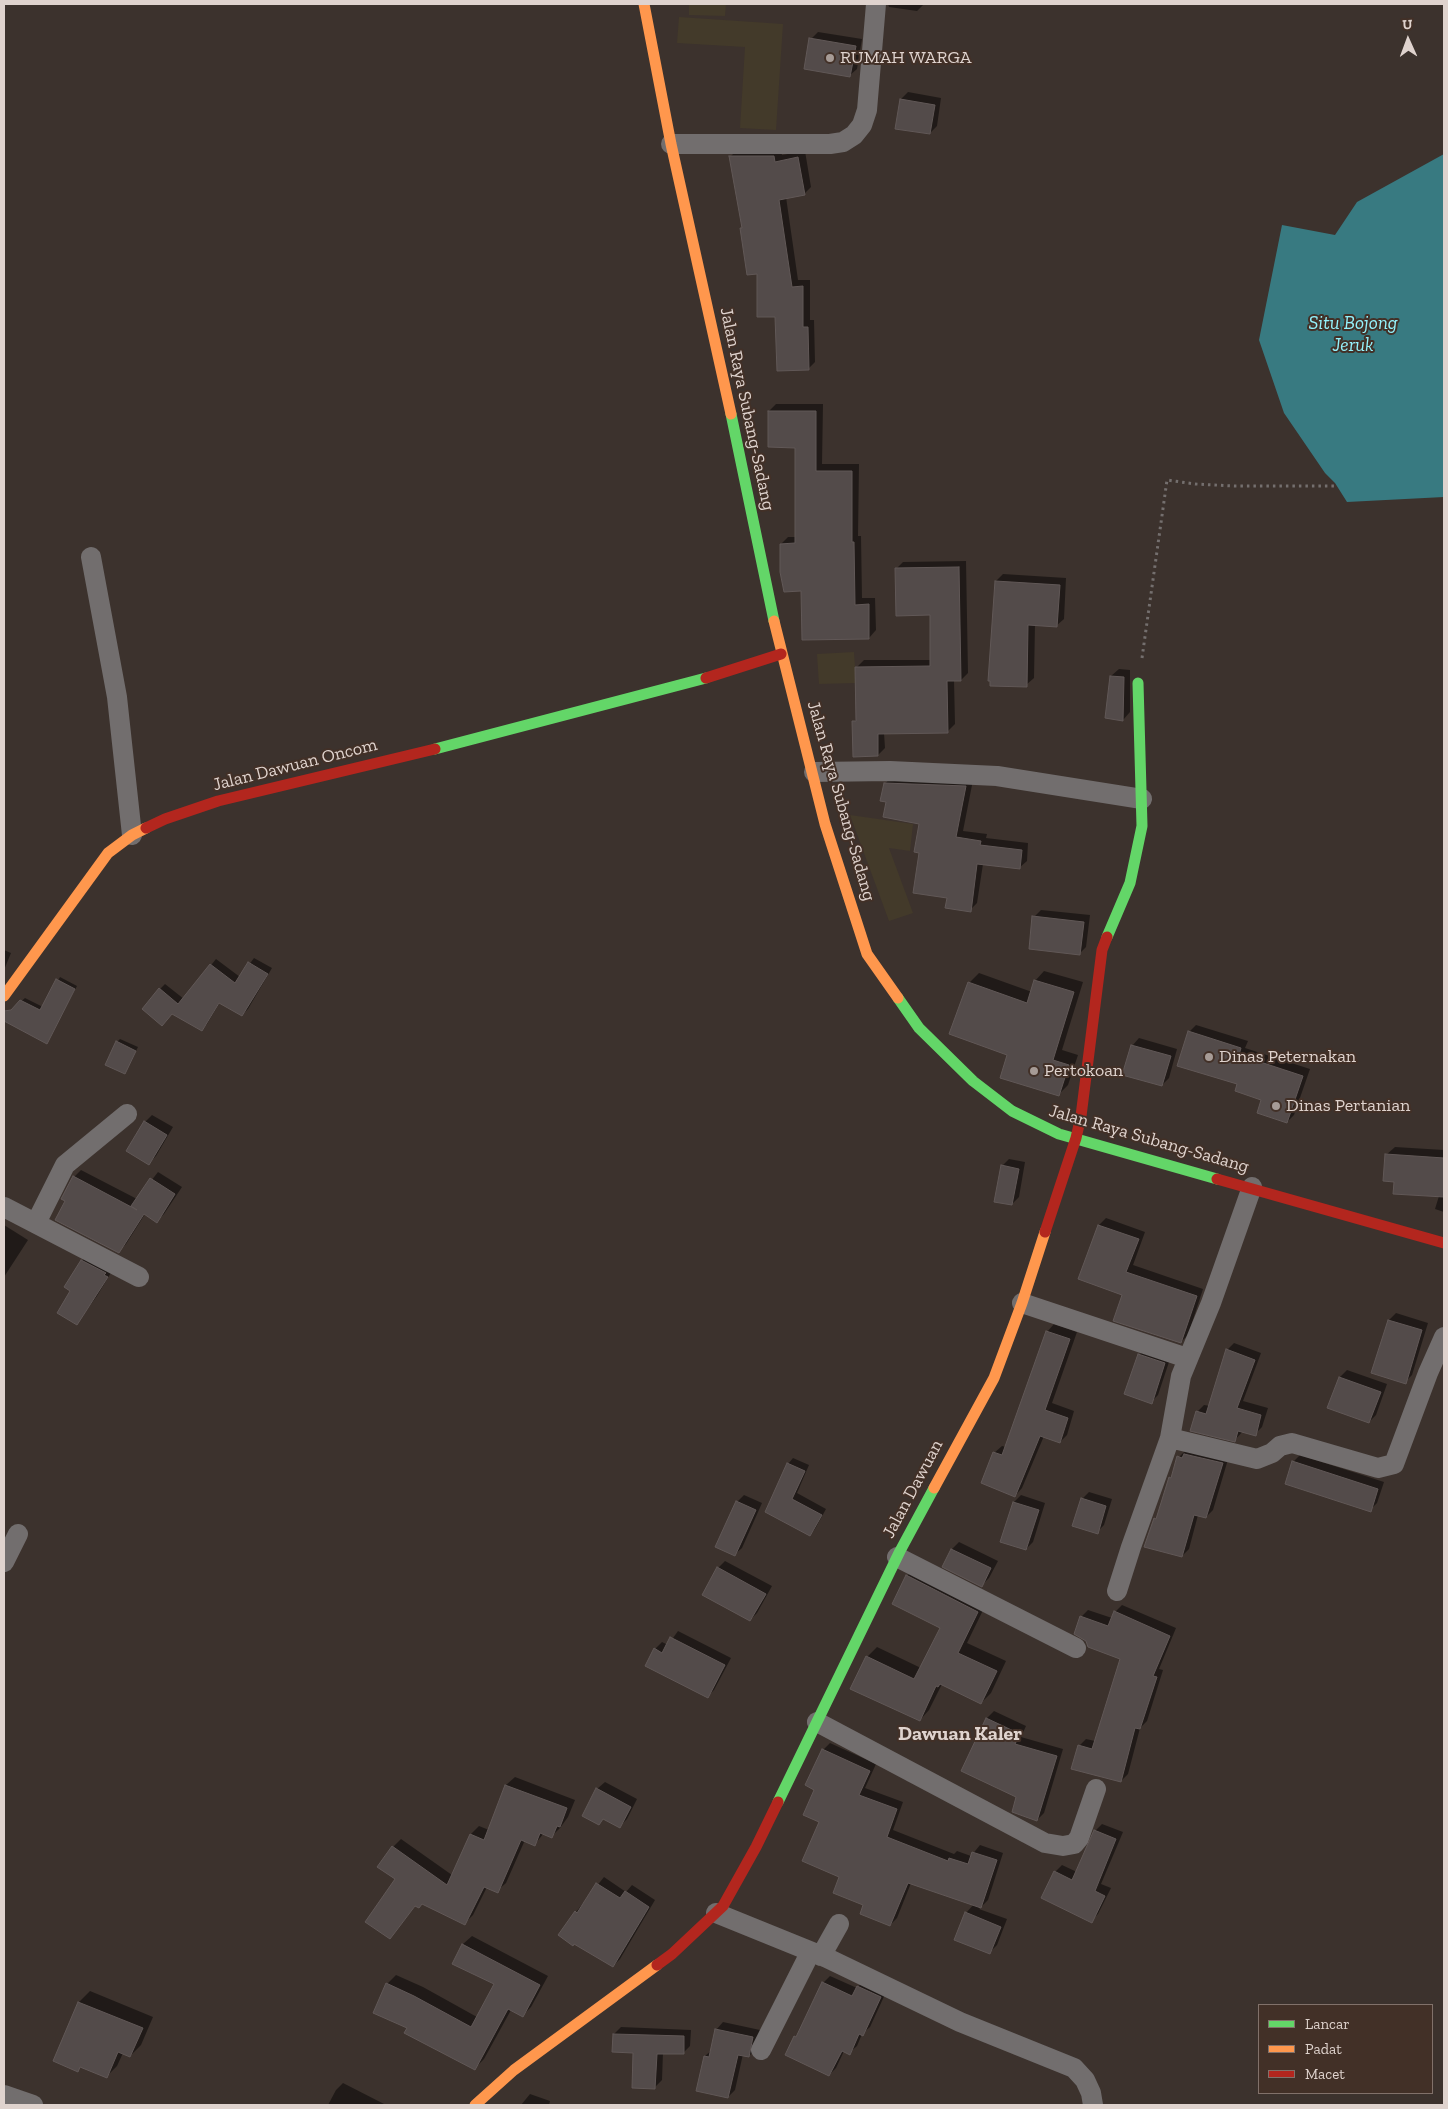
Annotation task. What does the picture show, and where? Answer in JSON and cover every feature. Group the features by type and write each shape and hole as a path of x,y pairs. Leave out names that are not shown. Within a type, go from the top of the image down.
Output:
{"street":[{"name":"Jalan Raya Subang-Sadang","path":"644,4 671,144 714,331 781,654 814,772 826,824 867,954 919,1028 973,1081 1012,1111 1051,1130 1076,1138 1382,1227 1444,1243"},
{"path":"671,144 830,144 843,142 854,135 862,125 867,110 876,4"},
{"path":"91,557 117,697 132,835"},
{"name":"Jalan Dawuan Oncom","path":"4,996 108,853 132,835 165,819 218,801 411,755 726,673 781,654"},
{"name":"Jalan Dawuan","path":"475,2105 514,2070 672,1954 719,1910 756,1847 897,1557 994,1378 1022,1303 1076,1138 1081,1116 1102,950 1130,883 1142,826 1138,683"},
{"path":"814,772 890,771 997,776 1142,799"},
{"path":"36,1223 65,1166 127,1114"},
{"path":"1118,1591 1131,1547 1170,1438 1181,1376 1211,1303 1252,1188"},
{"path":"4,1207 139,1277"},
{"path":"1022,1303 1187,1358"},
{"path":"1170,1438 1257,1459 1272,1453 1280,1446 1292,1444 1378,1468 1394,1464 1428,1373 1444,1337"},
{"path":"4,1562 18,1534"},
{"path":"897,1557 1076,1648"},
{"path":"817,1722 1045,1842 1063,1846 1074,1844 1079,1838 1096,1790"},
{"path":"719,1910 960,2022 1074,2068 1085,2080 1092,2094 1093,2105"},
{"path":"761,2050 816,1955 840,1924"},
{"path":"4,2095 33,2105"}],"path":[{"path":"1138,683 1167,480 1234,486 1334,486"}],"shaded area":[{"path":"689,4 726,4 725,16 689,15"},
{"path":"679,17 783,24 776,130 740,128 745,47 677,43"},
{"path":"854,652 856,683 819,684 817,654"},
{"path":"850,815 913,824 910,851 889,848 913,913 889,921"}],"water":[{"name":"Situ Bojong Jeruk","path":"1444,154 1444,497 1347,502 1284,413 1259,340 1282,225 1335,235 1357,202"}],"building":[{"name":"RUMAH WARGA","path":"809,38 856,46 850,77 804,69"},
{"path":"900,99 935,105 930,134 895,129"},
{"path":"729,156 774,156 775,162 798,157 805,195 779,200 792,287 803,286 803,327 808,327 809,370 777,371 775,317 757,317 757,274 747,275 740,228 742,228"},
{"path":"768,411 816,411 816,471 852,471 852,542 854,542 855,605 869,604 869,639 802,640 801,591 784,592 780,572 780,544 795,543 795,448 768,447"},
{"path":"959,567 961,681 947,681 948,733 878,734 878,756 853,757 852,721 856,721 855,667 930,666 930,615 896,616 895,568"},
{"path":"995,581 1060,585 1057,627 1028,625 1027,687 990,686 990,681 988,681"},
{"path":"1110,676 1124,677 1123,721 1105,718"},
{"path":"884,783 966,786 956,837 981,841 980,845 1022,850 1020,869 977,864 971,912 945,908 947,898 913,893 919,853 914,852 919,824 883,817 886,802 880,801"},
{"path":"1032,916 1084,922 1080,955 1029,949"},
{"path":"248,962 268,974 242,1016 219,1003 202,1031 172,1014 162,1026 142,1009 159,988 178,1004 210,964 235,983"},
{"path":"56,979 75,989 47,1044 4,1021 4,1011 11,1010 20,1000 40,1010"},
{"path":"1034,980 1074,992 1053,1060 1069,1065 1059,1096 1000,1078 1007,1055 949,1034 968,982 1027,1003"},
{"path":"1188,1031 1241,1048 1239,1055 1303,1076 1287,1123 1257,1113 1261,1100 1235,1091 1237,1084 1177,1066"},
{"path":"116,1041 136,1051 125,1074 105,1065"},
{"path":"1131,1045 1171,1056 1162,1086 1122,1075"},
{"path":"144,1121 167,1135 149,1165 126,1151"},
{"path":"1385,1154 1444,1158 1444,1197 1393,1194 1394,1182 1383,1181"},
{"path":"1001,1165 1019,1169 1012,1205 994,1202"},
{"path":"73,1176 137,1210 131,1206 150,1178 175,1194 157,1223 144,1214 119,1253 55,1220 65,1201 61,1199"},
{"path":"1098,1225 1139,1239 1126,1272 1197,1296 1181,1343 1113,1321 1122,1295 1078,1279"},
{"path":"81,1260 106,1273 104,1275 108,1277 77,1325 57,1313 70,1291 64,1287"},
{"path":"1388,1320 1422,1330 1406,1384 1371,1373"},
{"path":"1046,1331 1070,1339 1045,1410 1068,1418 1060,1443 1040,1436 1015,1497 981,1483 993,1452 1002,1455"},
{"path":"1226,1349 1255,1360 1237,1408 1261,1415 1256,1436 1238,1431 1235,1442 1190,1431 1196,1411 1206,1414"},
{"path":"1138,1354 1165,1363 1152,1404 1124,1394"},
{"path":"1339,1377 1381,1392 1369,1423 1327,1408"},
{"path":"1184,1454 1223,1463 1206,1518 1194,1515 1182,1557 1144,1547 1154,1518 1156,1519 1169,1477 1171,1478 1177,1456 1182,1458"},
{"path":"1292,1461 1378,1489 1371,1512 1285,1484"},
{"path":"787,1463 805,1471 792,1499 822,1515 810,1536 765,1512"},
{"path":"1081,1498 1106,1506 1098,1534 1072,1526"},
{"path":"736,1501 756,1510 735,1556 715,1547"},
{"path":"1013,1502 1039,1510 1026,1550 1000,1542"},
{"path":"951,1549 991,1568 982,1587 942,1567"},
{"path":"717,1567 766,1594 750,1621 702,1595"},
{"path":"906,1575 978,1612 958,1653 997,1671 981,1704 940,1684 938,1687 936,1686 920,1721 850,1689 866,1656 914,1679 940,1628 892,1604"},
{"path":"1114,1611 1170,1636 1153,1676 1157,1677 1140,1729 1135,1728 1121,1782 1071,1769 1078,1745 1092,1749 1120,1659 1088,1647 1086,1641 1074,1634 1080,1616 1108,1626"},
{"path":"670,1637 725,1665 708,1698 645,1666 654,1648 662,1653"},
{"path":"986,1718 1020,1734 1015,1744 1057,1756 1037,1821 1012,1812 1016,1797 961,1771"},
{"path":"822,1749 870,1771 859,1795 897,1809 887,1837 948,1861 949,1858 968,1864 972,1852 997,1860 981,1908 908,1883 890,1926 860,1914 863,1905 833,1893 839,1877 802,1861 819,1822 803,1815 814,1790 805,1785"},
{"path":"505,1785 567,1808 560,1827 557,1826 552,1838 540,1833 535,1846 521,1840 498,1893 484,1887 465,1925 422,1904 419,1908 415,1906 390,1939 365,1922 395,1879 377,1867 392,1846 447,1885 470,1834 484,1840"},
{"path":"596,1788 631,1807 620,1828 603,1819 599,1825 582,1816"},
{"path":"1094,1830 1116,1839 1095,1891 1105,1896 1092,1923 1041,1898 1054,1871 1072,1880"},
{"path":"596,1883 620,1898 625,1891 649,1907 613,1967 574,1944 573,1946 558,1935 575,1911 577,1913"},
{"path":"965,1912 1001,1927 990,1954 954,1940"},
{"path":"462,1944 540,1985 523,2017 508,2009 475,2070 404,2033 407,2028 373,2013 386,1983 471,2027 494,1984 452,1964"},
{"path":"822,1982 852,1996 857,1986 881,1997 863,2036 859,2034 850,2055 842,2051 829,2076 785,2055 794,2036 796,2037"},
{"path":"78,2002 143,2028 130,2057 118,2052 107,2078 80,2067 78,2072 53,2061"},
{"path":"715,2029 753,2037 749,2057 738,2055 728,2098 696,2091 704,2056 709,2057"},
{"path":"613,2034 684,2036 684,2054 657,2054 655,2089 632,2088 633,2053 612,2052"}],"traffic: fast":[{"path":"731,414 774,621"},
{"path":"435,749 706,678"},
{"path":"1107,937 1130,883 1142,826 1138,683"},
{"path":"898,998 919,1028 973,1081 1012,1111 1059,1134 1217,1179"},
{"path":"778,1802 900,1551 934,1488"}],"traffic: slow":[{"path":"644,4 671,144 731,414"},
{"path":"774,621 825,824 867,954 898,998"},
{"path":"4,996 108,853 132,835 146,828"},
{"path":"934,1488 994,1378 1022,1303 1045,1232"},
{"path":"475,2105 514,2070 657,1965"}],"traffic: jam":[{"path":"706,678 781,654"},
{"path":"146,828 165,819 218,801 435,749"},
{"path":"1045,1232 1076,1138 1081,1116 1102,950 1107,937"},
{"path":"1217,1179 1444,1243"},
{"path":"657,1965 672,1954 723,1906 756,1847 778,1802"}],"place":[{"name":"RUMAH WARGA","path":"830,58"},
{"name":"Dinas Peternakan","path":"1209,1057"},
{"name":"Pertokoan","path":"1034,1071"},
{"name":"Dinas Pertanian","path":"1276,1106"}],"district":[{"name":"Dawuan Kaler","path":"960,1734"}]}
